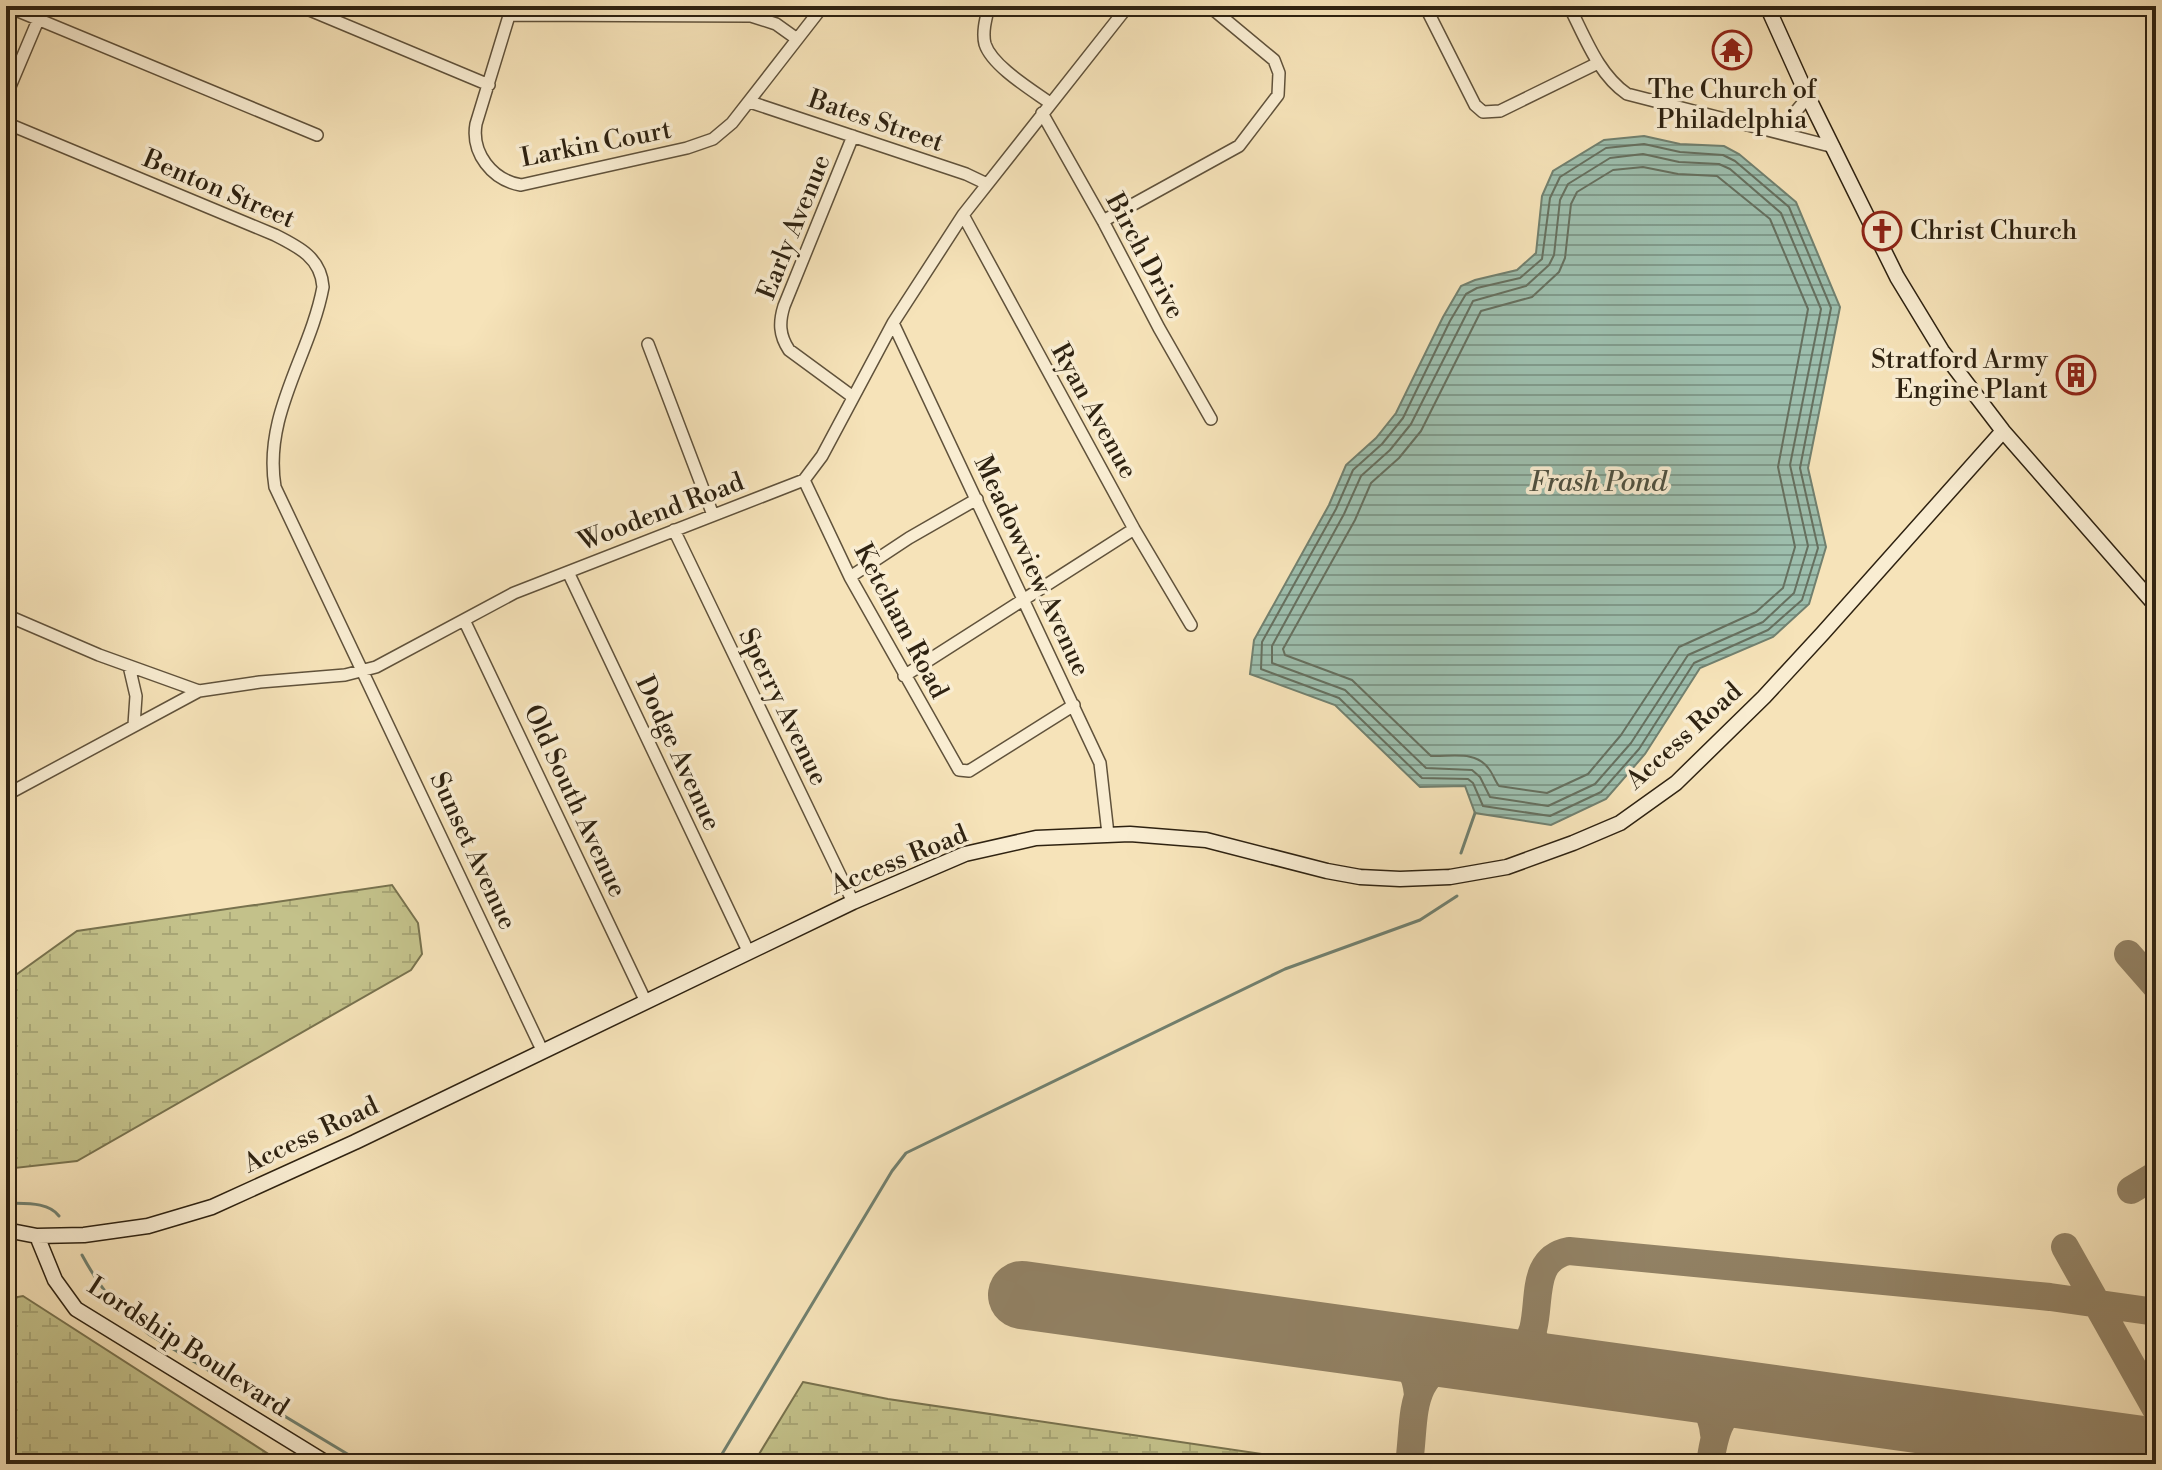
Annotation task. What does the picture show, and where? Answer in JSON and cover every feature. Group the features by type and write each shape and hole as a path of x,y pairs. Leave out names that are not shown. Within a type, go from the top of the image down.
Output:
{"main road":[{"path":"1767,6 1897,277 1942,351 2003,431 2156,606"},
{"name":"Access Road","path":"37,1236 84,1235 148,1226 212,1207 355,1142 853,902 965,854 1036,838 1108,834 1206,840 1360,877 1450,877 1507,867 1609,828 1676,783 1764,697 2003,431"},
{"path":"6,1230 37,1236"},
{"name":"Lordship Boulevard","path":"37,1236 55,1280 76,1309 328,1464"}],"street":[{"path":"6,6 317,135"},
{"path":"6,96 44,6"},
{"path":"300,6 489,85"},
{"name":"Larkin Court","path":"511,11 476,124 476,147 481,159 501,177 521,185 702,144 722,133 750,102 823,6"},
{"path":"989,6 984,35 988,50 1046,108"},
{"path":"804,480 822,456 893,323 963,215 1128,6"},
{"path":"1103,221 1239,146 1278,95 1280,82 1274,60 1209,6"},
{"path":"1425,6 1475,105 1483,112 1500,111 1598,63"},
{"path":"1569,6 1598,63 1614,84 1627,94 1834,147"},
{"path":"511,11 751,16 776,24 797,39"},
{"path":"1765,129 1786,123 1808,97"},
{"name":"Bates Street","path":"750,102 966,174 987,184"},
{"name":"Birch Drive","path":"1046,108 1068,163 1211,419"},
{"name":"Benton Street","path":"6,123 275,235 308,253 317,264 322,277 321,297 279,417 272,467 282,506 363,670"},
{"name":"Early Avenue","path":"853,136 784,306 780,325 789,350 853,397"},
{"name":"Ryan Avenue","path":"963,215 1134,529 1191,625"},
{"name":"Meadowview Avenue","path":"893,323 1100,763 1108,834"},
{"path":"648,344 713,515"},
{"name":"Woodend Road","path":"6,795 199,691 345,675 363,670 402,655 514,593 804,480"},
{"name":"Ketcham Road","path":"804,480 850,577 956,767 964,772 969,771 1074,705"},
{"path":"850,577 977,499"},
{"path":"904,676 1134,529"},
{"name":"Sperry Avenue","path":"674,530 853,902"},
{"name":"Dodge Avenue","path":"568,572 749,953"},
{"path":"6,615 199,691"},
{"name":"Old South Avenue","path":"464,620 646,1002"},
{"path":"129,666 136,696 134,725"},
{"name":"Sunset Avenue","path":"363,670 542,1050"}],"green space":[{"path":"392,885 418,923 422,954 411,970 77,1161 6,1169 6,982 77,931"},
{"path":"23,1296 284,1464 6,1464 6,1299"},
{"path":"803,1382 888,1399 1330,1464 753,1464"}],"water":[{"name":"Frash Pond","path":"1644,136 1680,144 1724,146 1739,154 1796,202 1840,307 1808,468 1826,547 1809,604 1773,637 1700,668 1645,754 1606,799 1551,825 1475,813 1465,786 1420,787 1335,705 1250,674 1254,640 1329,505 1346,465 1376,438 1396,413 1461,286 1517,270 1536,253 1542,196 1553,171 1604,140"}],"waterway":[{"path":"1461,853 1475,813"},
{"path":"716,1464 892,1171 906,1153 1285,969 1420,920 1457,896"},
{"path":"6,1203 42,1206 59,1216"},
{"path":"82,1255 111,1299 150,1335 364,1464"}],"taxiway":[{"path":"2128,954 2156,986"},
{"path":"2131,1190 2156,1175"},
{"path":"2065,1247 2156,1409"},
{"path":"1495,1361 1524,1348 1535,1322 1540,1278 1555,1257 1569,1251 2050,1297 2156,1312"},
{"path":"1532,1332 1539,1354 1560,1369"},
{"path":"1384,1345 1408,1366 1415,1378 1418,1395"},
{"path":"1409,1464 1414,1412 1423,1384 1446,1363 1465,1356"},
{"path":"1676,1386 1691,1394 1707,1410 1714,1434"},
{"path":"1710,1464 1715,1436 1724,1417 1741,1404 1769,1398"},
{"path":"2120,1447 2156,1460"}],"runway":[{"path":"1022,1295 2156,1452"}],"place":[{"name":"The Church of Philadelphia","path":"1732,50"},
{"name":"Christ Church","path":"1882,231"},
{"name":"Stratford Army Engine Plant","path":"2076,375"}]}
